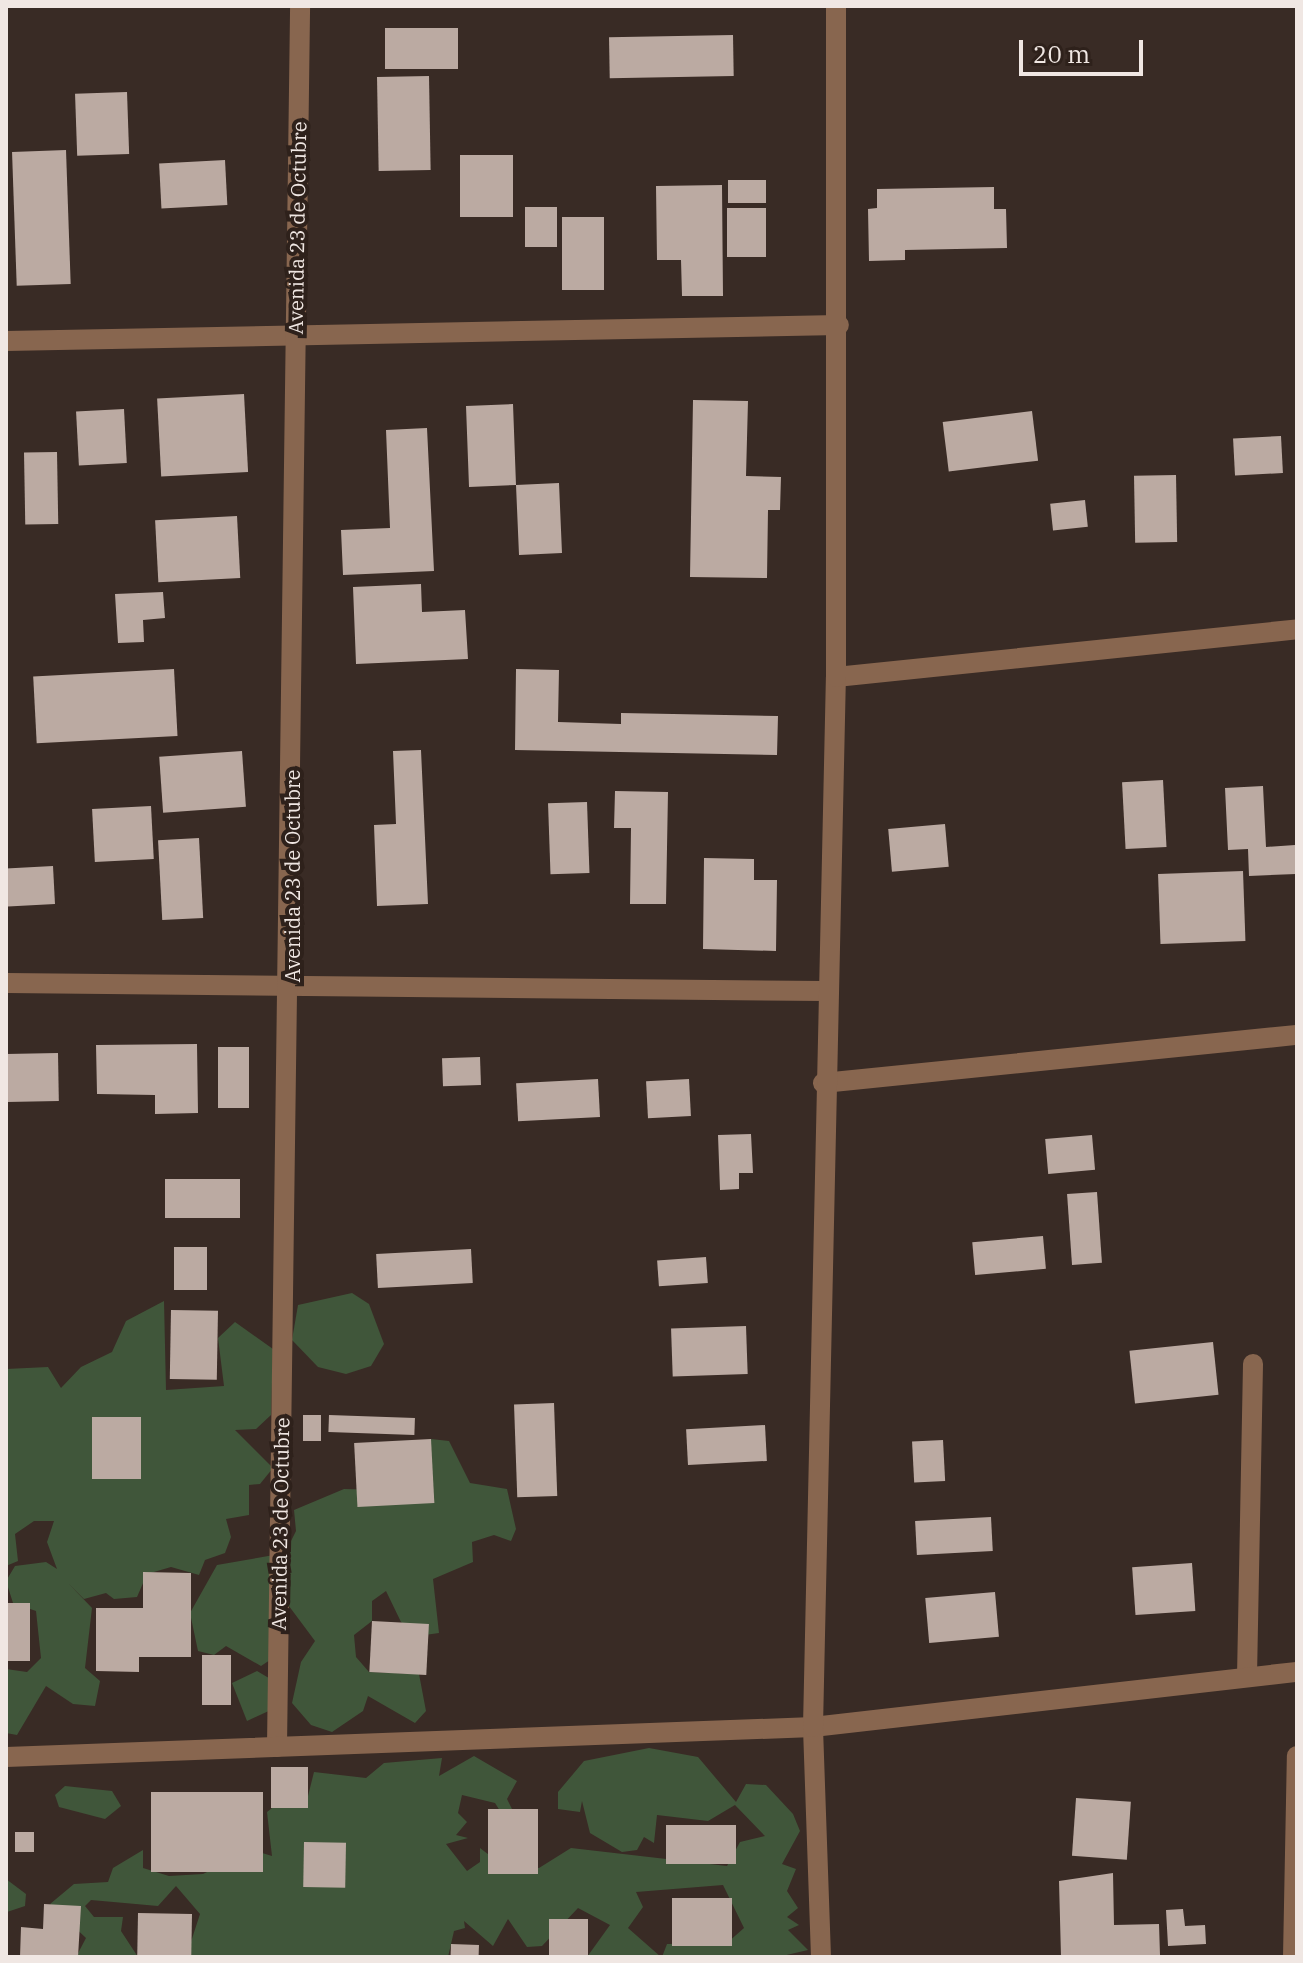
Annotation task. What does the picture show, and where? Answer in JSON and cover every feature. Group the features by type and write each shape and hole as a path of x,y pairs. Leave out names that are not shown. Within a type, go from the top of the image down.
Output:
{"street":[{"name":"Avenida 23 de Octubre","path":"277,1747 292,985 300,6"},
{"path":"821,1957 813,1727 825,991 836,677 839,325 836,6"},
{"path":"6,341 839,325"},
{"path":"836,677 1297,629"},
{"path":"6,983 825,991"},
{"path":"823,1083 1297,1035"},
{"path":"1247,1677 1253,1364"},
{"path":"6,1757 813,1727 1297,1672"},
{"path":"1293,1957 1297,1756"}],"green space":[{"path":"352,1293 369,1304 384,1344 371,1366 346,1374 318,1367 292,1340 298,1305"},
{"path":"164,1301 166,1390 224,1386 218,1338 235,1322 273,1349 271,1415 256,1429 235,1430 273,1468 260,1484 249,1485 249,1515 226,1519 231,1537 225,1553 205,1560 199,1575 171,1567 147,1574 137,1597 114,1599 106,1593 84,1599 68,1583 92,1608 85,1668 100,1681 95,1706 73,1704 46,1686 17,1735 6,1733 6,1669 27,1672 41,1658 36,1611 13,1603 6,1581 15,1566 46,1562 57,1569 47,1542 54,1521 34,1521 15,1534 18,1561 6,1566 6,1369 48,1367 61,1388 81,1367 112,1352 126,1321"},
{"path":"431,1439 449,1441 470,1483 507,1489 516,1529 511,1541 494,1535 472,1542 473,1562 433,1579 439,1633 418,1636 401,1622 386,1591 372,1601 372,1621 354,1635 356,1657 369,1672 419,1674 426,1711 415,1723 368,1696 363,1711 332,1732 311,1725 292,1703 301,1662 315,1641 280,1594 279,1654 261,1666 226,1646 214,1655 198,1651 190,1613 217,1565 274,1555 280,1563 296,1531 294,1510 344,1489 381,1490"},
{"path":"257,1671 279,1684 273,1709 247,1721 232,1683"},
{"path":"649,1748 698,1757 736,1802 746,1784 766,1785 793,1814 800,1831 782,1864 796,1869 787,1891 798,1908 787,1917 799,1925 788,1930 808,1950 778,1957 662,1957 667,1944 727,1943 744,1928 723,1885 636,1892 643,1907 628,1928 661,1957 587,1957 610,1925 578,1908 542,1946 527,1947 508,1919 493,1946 464,1921 465,1928 454,1931 448,1957 186,1957 200,1914 176,1886 158,1906 91,1900 85,1906 94,1917 123,1917 121,1931 138,1957 76,1957 86,1938 50,1904 74,1884 108,1882 113,1868 143,1850 143,1868 169,1876 203,1874 252,1850 272,1856 267,1812 282,1800 308,1796 314,1772 366,1778 384,1763 442,1758 439,1776 474,1756 517,1781 507,1799 512,1809 502,1814 495,1803 462,1795 458,1813 467,1822 456,1835 468,1838 446,1844 467,1871 480,1862 480,1848 497,1861 539,1868 571,1848 727,1866 740,1842 765,1836 735,1805 708,1821 657,1815 654,1843 644,1837 637,1850 622,1852 590,1833 582,1801 580,1812 558,1809 558,1792 584,1761"},
{"path":"65,1786 112,1791 121,1806 105,1819 59,1807 55,1795"},
{"path":"6,1879 26,1894 25,1906 7,1912 7,1924"}],"building":[{"path":"385,28 458,28 458,69 385,69"},
{"path":"733,35 734,76 610,78 609,37"},
{"path":"429,76 431,170 379,171 377,77"},
{"path":"127,92 129,154 77,156 75,94"},
{"path":"66,150 71,284 17,286 12,152"},
{"path":"460,155 513,155 513,217 460,217"},
{"path":"225,160 227,205 161,208 159,163"},
{"path":"728,180 766,180 766,203 728,203"},
{"path":"722,185 723,296 682,296 681,260 657,260 656,186"},
{"path":"994,187 994,209 1006,209 1007,248 905,250 905,260 869,261 868,209 877,208 877,189"},
{"path":"525,207 557,207 557,247 525,247"},
{"path":"727,208 766,208 766,257 727,257"},
{"path":"562,217 604,217 604,290 562,290"},
{"path":"244,394 248,472 161,476 157,399"},
{"path":"693,400 748,401 746,476 781,477 780,510 768,510 767,578 690,577"},
{"path":"513,404 516,485 469,487 466,406"},
{"path":"124,409 127,463 79,465 76,412"},
{"path":"1032,411 1038,461 949,472 943,422"},
{"path":"427,428 434,571 343,575 341,530 390,528 386,430"},
{"path":"1281,436 1283,473 1235,475 1233,439"},
{"path":"57,452 58,524 25,525 24,453"},
{"path":"1176,475 1177,542 1135,543 1134,476"},
{"path":"559,483 562,553 519,555 516,485"},
{"path":"1085,500 1088,527 1053,531 1050,504"},
{"path":"237,516 240,578 158,582 155,520"},
{"path":"421,584 422,612 465,610 468,659 356,664 353,587"},
{"path":"163,592 165,618 143,620 144,642 118,643 115,594"},
{"path":"174,669 178,736 37,743 33,676"},
{"path":"516,669 559,670 558,722 621,724 621,713 778,716 777,755 515,750"},
{"path":"421,750 428,904 377,906 374,825 396,824 393,751"},
{"path":"242,751 246,807 163,813 159,757"},
{"path":"1163,780 1167,847 1126,849 1122,782"},
{"path":"1263,786 1266,847 1295,845 1296,874 1249,876 1248,849 1228,850 1225,788"},
{"path":"615,791 668,792 666,904 630,904 631,828 614,828"},
{"path":"587,802 589,873 551,874 548,803"},
{"path":"151,806 154,859 95,862 92,809"},
{"path":"945,824 949,867 892,872 888,829"},
{"path":"199,838 203,918 162,920 158,840"},
{"path":"704,858 754,859 754,880 777,880 776,951 703,949"},
{"path":"53,866 55,904 8,906 6,868"},
{"path":"1243,871 1245,941 1160,944 1158,874"},
{"path":"197,1044 198,1113 155,1114 155,1095 97,1094 96,1045"},
{"path":"218,1047 249,1047 249,1108 218,1108"},
{"path":"58,1053 59,1101 7,1102 6,1054"},
{"path":"480,1057 481,1085 443,1086 442,1058"},
{"path":"598,1079 600,1117 518,1121 516,1083"},
{"path":"689,1079 691,1116 648,1118 646,1081"},
{"path":"751,1134 753,1173 739,1173 739,1189 720,1190 718,1135"},
{"path":"1092,1135 1095,1170 1048,1174 1045,1139"},
{"path":"165,1179 240,1179 240,1218 165,1218"},
{"path":"1097,1192 1102,1263 1072,1265 1067,1194"},
{"path":"1043,1236 1046,1269 975,1275 972,1242"},
{"path":"174,1247 207,1247 207,1290 174,1290"},
{"path":"471,1249 473,1283 378,1288 376,1254"},
{"path":"706,1257 708,1283 659,1286 657,1260"},
{"path":"171,1310 218,1311 217,1380 170,1379"},
{"path":"746,1326 748,1374 673,1377 671,1329"},
{"path":"1213,1342 1219,1395 1135,1403 1129,1351"},
{"path":"554,1403 557,1496 517,1497 514,1404"},
{"path":"303,1415 321,1415 321,1441 303,1441"},
{"path":"329,1415 415,1418 414,1435 328,1432"},
{"path":"92,1417 141,1417 141,1479 92,1479"},
{"path":"765,1425 767,1461 688,1465 686,1429"},
{"path":"431,1439 434,1503 357,1507 354,1443"},
{"path":"943,1440 945,1481 914,1483 912,1442"},
{"path":"991,1517 993,1551 917,1555 915,1521"},
{"path":"1192,1563 1195,1611 1135,1615 1132,1567"},
{"path":"143,1572 191,1573 191,1657 139,1657 139,1672 96,1671 96,1608 143,1608"},
{"path":"995,1592 999,1637 929,1643 925,1598"},
{"path":"6,1603 30,1603 30,1661 6,1661"},
{"path":"372,1621 429,1624 426,1675 369,1672"},
{"path":"202,1655 231,1655 231,1705 202,1705"},
{"path":"271,1767 308,1767 308,1808 271,1808"},
{"path":"151,1792 263,1792 263,1872 151,1872"},
{"path":"1076,1798 1131,1802 1127,1860 1072,1856"},
{"path":"488,1809 538,1809 538,1874 488,1874"},
{"path":"666,1825 736,1825 736,1864 666,1864"},
{"path":"15,1832 34,1832 34,1852 15,1852"},
{"path":"304,1842 346,1843 345,1888 303,1887"},
{"path":"1113,1873 1114,1925 1159,1924 1160,1955 1061,1957 1059,1881"},
{"path":"672,1898 732,1898 732,1946 672,1946"},
{"path":"44,1904 81,1906 78,1957 20,1957 21,1927 43,1929"},
{"path":"1183,1909 1185,1926 1205,1925 1206,1944 1168,1946 1166,1910"},
{"path":"138,1913 192,1914 191,1957 137,1957"},
{"path":"549,1919 588,1919 588,1957 549,1957"},
{"path":"451,1944 479,1945 479,1957 451,1957"}]}
